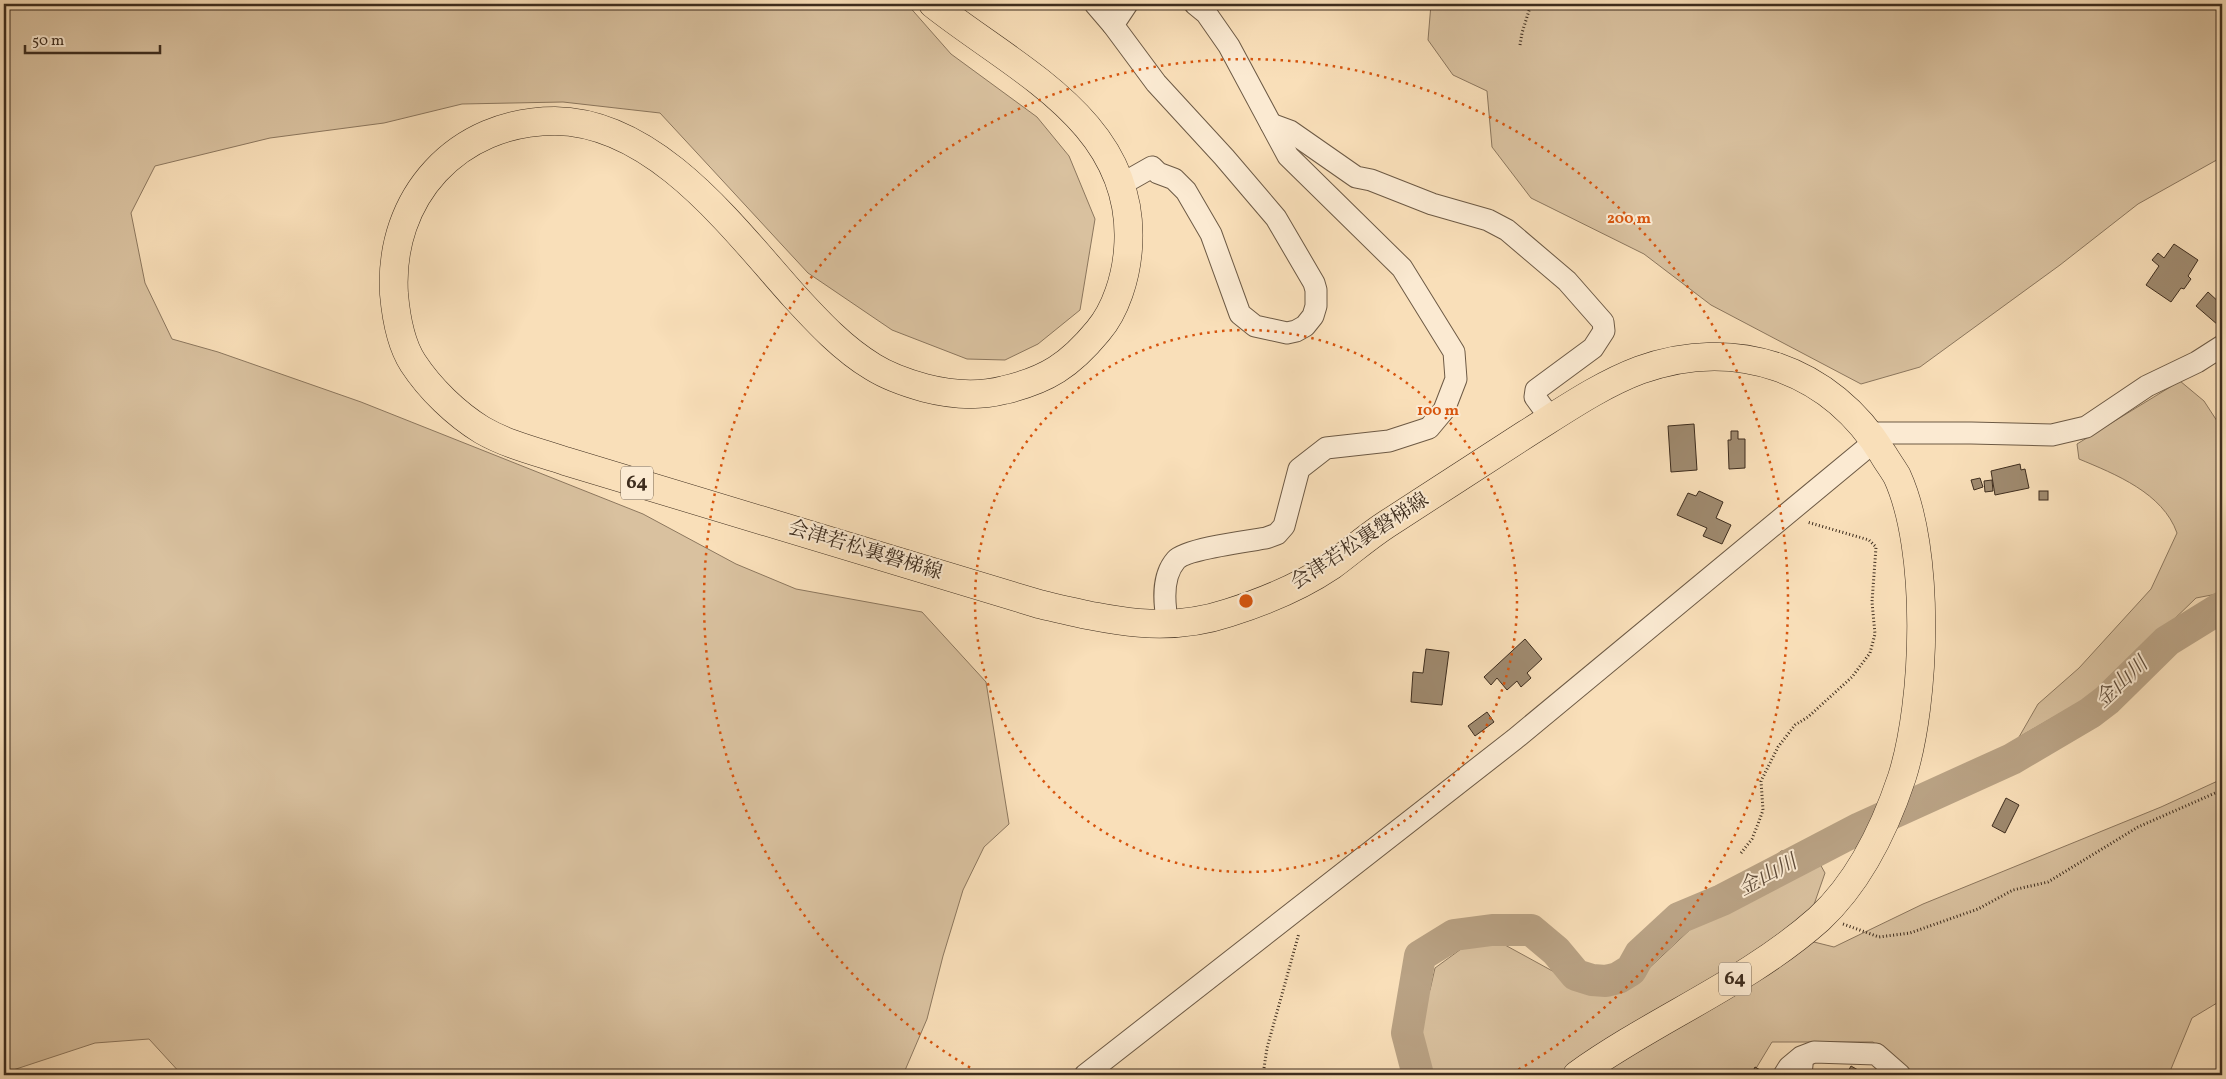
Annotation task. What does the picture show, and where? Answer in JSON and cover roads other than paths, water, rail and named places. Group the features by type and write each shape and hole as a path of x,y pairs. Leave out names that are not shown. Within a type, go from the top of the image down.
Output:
{"main road":[{"name":"会津若松裏磐梯線","path":"933,4 960,26 1048,87 1090,128 1108,156 1122,184 1130,234 1128,260 1121,286 1110,312 1100,329 1068,363 1034,383 987,395 950,395 906,383 872,367 819,323 733,228 692,186 656,156 614,132 574,122 531,122 512,126 471,143 448,159 417,192 397,239 394,264 397,323 405,348 413,363 453,409 482,430 507,442 566,462 1039,604 1108,620 1140,624 1168,624 1214,617 1299,584 1328,568 1382,528 1551,419 1614,381 1636,372 1656,365 1712,356 1737,357 1761,362 1795,373 1818,386 1844,406 1872,437 1896,476 1913,529 1919,584 1920,656 1917,709 1908,756 1889,817 1869,855 1821,917 1776,952 1729,983 1615,1048 1577,1075"}],"street":[{"path":"1095,4 1156,83 1224,157 1276,218 1314,283 1316,290 1313,316 1305,326 1287,333 1255,326 1240,314 1212,234 1186,191 1174,179 1158,173 1152,167 1122,184"},
{"path":"1113,25 1127,4"},
{"path":"1168,624 1164,603 1165,593 1168,574 1176,560 1190,552 1266,538 1277,534 1284,526 1298,469 1326,448 1389,441 1429,428 1444,410 1456,379 1454,352 1402,268 1288,156 1228,46 1206,13 1195,4"},
{"path":"1271,124 1290,131 1356,176 1432,204 1488,220 1507,230 1567,281 1602,322 1604,332 1593,348 1536,390 1535,397 1551,419"},
{"path":"1085,1075 1515,739 1785,516 1872,437 1971,433 2052,435 2086,426 2147,386 2197,362 2222,346"},
{"path":"1784,1075 1788,1067 1801,1057 1807,1065 1814,1052 1876,1054 1900,1075"}],"waterway":[{"name":"金山川","path":"1418,1075 1407,1033 1420,956 1454,935 1492,930 1531,930 1556,951 1576,975 1592,980 1606,981 1618,978 1631,970 1640,954 1679,918 1722,900 1860,828 2012,759 2090,713 2107,700 2167,641 2222,607"}]}
